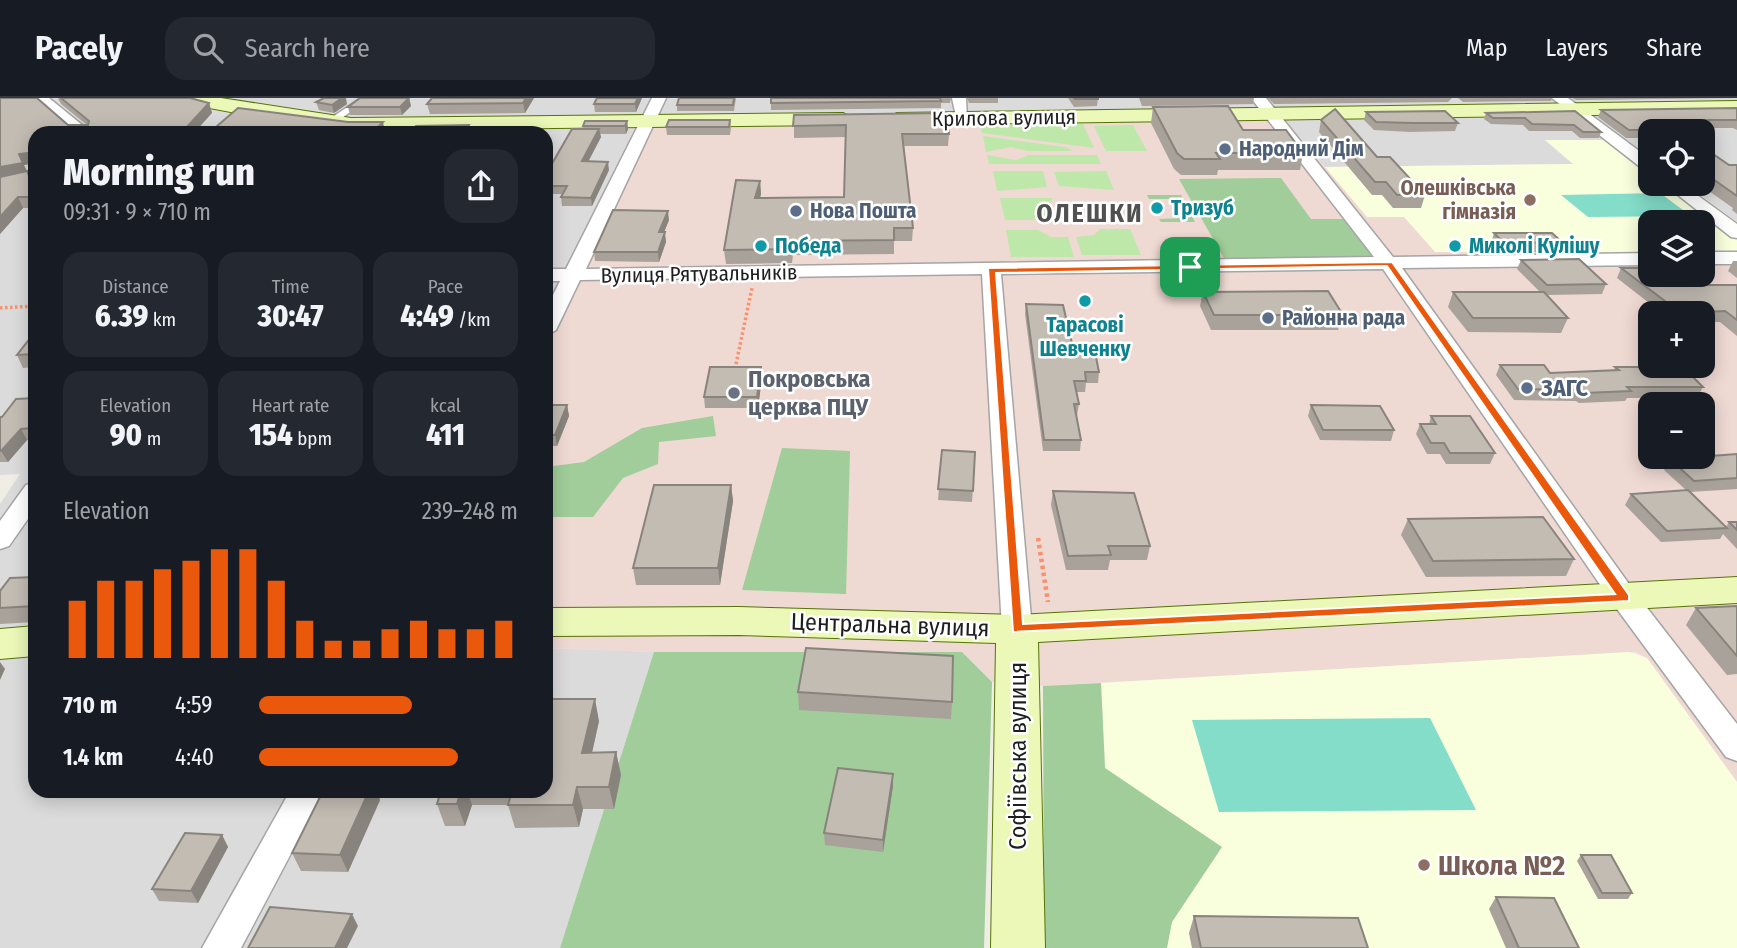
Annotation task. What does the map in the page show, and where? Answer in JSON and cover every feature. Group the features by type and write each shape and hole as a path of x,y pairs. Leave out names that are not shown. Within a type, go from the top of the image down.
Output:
{"street":[{"path":"40,98 76,126"},
{"name":"Крилова вулиця","path":"188,98 341,126 874,119 961,108 1567,104 1737,107"},
{"path":"553,316 659,98"},
{"path":"1567,104 1638,158"},
{"path":"1266,106 1389,264 1624,598 1737,748"},
{"path":"1688,196 1737,233"},
{"path":"1715,258 1737,258"},
{"name":"Вулиця Рятувальників","path":"553,275 1638,259"},
{"name":"Софіївська вулиця","path":"991,270 1017,629 1018,948"},
{"path":"0,540 28,500"},
{"name":"Центральна вулиця","path":"553,622 739,621 1017,629 1737,590"},
{"path":"0,645 28,642"},
{"path":"221,948 302,798"}],"lane":[{"path":"341,126 366,98"},
{"path":"0,184 28,178"}],"path":[{"path":"736,369 755,273"},
{"path":"0,308 28,306"}],"shaded area":[{"path":"0,98 1737,98 1737,222 1701,196 1715,196 1715,119 1638,119 1638,149 1627,140 1547,140 1575,164 1325,167 1277,110 567,272 553,298 553,126 28,126 28,798 553,798 553,648 654,652 560,948 0,948 0,504 20,474 0,475"},
{"path":"1277,110 1325,167 1573,164 1545,140 1627,140 1638,149 1638,196 1701,196 1737,222 1737,782 1647,658 1635,652 1043,686 992,682 962,652 654,652 553,648 553,297 640,117"},
{"name":"Олешківська гімназія","path":"1545,140 1627,140 1638,149 1638,196 1701,196 1737,222 1737,253 1715,253 1715,210 1638,210 1638,253 1435,252 1404,217 1367,217 1325,167 1573,164"},
{"path":"1638,193 1638,196 1664,196 1683,210 1638,210 1638,217 1588,217 1561,195"},
{"name":"Школа №2","path":"1629,652 1647,658 1737,782 1737,948 1115,948 1101,683"},
{"path":"1430,718 1476,810 1219,812 1192,720"}],"green space":[{"path":"1083,124 1094,148 982,133 980,125"},
{"path":"1133,125 1147,151 1106,151 1094,126"},
{"path":"983,136 1065,147 1073,151 1028,151 1011,147 986,152"},
{"path":"987,155 1016,160 1029,155 1097,155 1101,164 989,164"},
{"path":"993,171 1043,171 1047,187 997,191"},
{"path":"1106,171 1114,190 1059,186 1054,172"},
{"path":"1281,178 1311,219 1347,219 1379,258 1225,260 1179,179"},
{"path":"1147,195 1181,195 1195,222 1161,222 1159,219 1185,218 1176,199 1149,199"},
{"path":"1000,198 1053,198 1046,208 1058,220 1005,220"},
{"path":"1100,229 1130,229 1141,255 1082,255 1076,237 1094,235"},
{"path":"1006,230 1038,230 1051,237 1068,237 1074,257 1011,257"},
{"path":"713,416 716,436 659,442 658,464 623,478 593,517 553,517 553,466 584,462 642,428"},
{"path":"782,448 850,451 846,594 742,590"},
{"path":"654,652 962,652 992,682 984,948 560,948"},
{"path":"1101,683 1105,768 1222,847 1172,922 1167,948 1044,948 1043,686"}],"building":[{"path":"0,98 37,98 68,125 88,125 89,121 61,98 190,98 209,103 188,126 28,126 28,153 19,154 23,163 0,167"},
{"path":"324,98 342,98 332,105 316,102"},
{"path":"360,98 409,98 400,107 348,107"},
{"path":"432,98 526,98 523,103 427,104"},
{"path":"597,98 638,98 635,104 594,104"},
{"path":"679,98 734,98 733,105 677,105"},
{"path":"771,98 940,98 941,101 771,103"},
{"path":"1228,106 1243,130 1286,130 1303,153 1216,153 1220,159 1184,159 1177,153 1153,107"},
{"path":"238,108 348,122 383,122 379,126 217,126"},
{"path":"1737,108 1737,120 1638,119 1638,130 1629,130 1601,110"},
{"path":"1335,109 1377,157 1390,157 1425,195 1397,195 1386,182 1375,182 1321,120"},
{"path":"1445,111 1458,123 1376,122 1366,112"},
{"path":"1575,111 1601,132 1583,132 1574,125 1532,124 1525,118 1493,118 1486,113"},
{"path":"946,113 949,134 902,134 913,228 894,228 894,240 792,241 792,249 724,250 736,180 760,181 755,198 844,197 846,125 793,126 794,115"},
{"path":"669,120 730,120 729,127 666,127"},
{"path":"585,121 627,121 625,126 583,126"},
{"path":"572,129 599,129 582,161 608,162 591,198 561,197 567,186 553,186 553,162"},
{"path":"1715,155 1729,165 1737,165 1737,196 1715,180"},
{"path":"27,171 28,173 28,197 18,197 0,217 0,177"},
{"path":"613,210 668,211 659,232 665,232 658,252 594,252"},
{"path":"1494,233 1552,233 1562,242 1504,243"},
{"path":"1579,259 1606,284 1547,285 1521,260"},
{"path":"1621,268 1638,268 1638,281"},
{"path":"1737,285 1737,320 1725,311 1715,311 1715,301 1665,301 1646,287"},
{"path":"1328,291 1343,315 1214,315 1203,292"},
{"path":"1453,292 1544,292 1568,318 1473,318"},
{"path":"1026,304 1063,305 1074,352 1095,352 1099,372 1085,372 1086,381 1074,381 1079,404 1074,404 1081,440 1044,440"},
{"path":"28,341 28,354 17,355"},
{"path":"1500,365 1544,365 1550,373 1638,367 1638,378 1694,378 1703,387 1627,387 1631,391 1584,393 1581,390 1518,389"},
{"path":"710,367 761,367 757,397 704,397"},
{"path":"28,398 28,428 21,429 0,451 0,417 16,399"},
{"path":"553,405 567,405 555,435"},
{"path":"1311,405 1380,406 1394,430 1323,430"},
{"path":"1431,416 1470,416 1495,453 1450,453 1444,443 1431,443 1420,424 1436,424"},
{"path":"942,450 975,452 973,491 938,489"},
{"path":"1737,454 1737,478 1694,481 1681,469 1715,469 1715,456"},
{"path":"654,485 731,485 718,568 633,568"},
{"path":"1688,490 1727,528 1667,531 1631,494"},
{"path":"1053,491 1134,493 1150,546 1108,546 1111,555 1068,556"},
{"path":"1543,517 1574,559 1433,561 1408,519"},
{"path":"1729,522 1737,522 1737,530"},
{"path":"28,577 28,606 0,608 0,591 10,578"},
{"path":"1737,606 1737,656 1696,608"},
{"path":"806,648 953,656 952,702 798,692"},
{"path":"553,699 595,699 582,753 616,752 609,787 577,787 573,805 508,805 510,798 553,798"},
{"path":"838,768 893,774 883,840 824,833"},
{"path":"320,798 366,798 340,855 292,853"},
{"path":"439,798 459,798 457,804 437,804"},
{"path":"185,833 222,835 191,891 152,889"},
{"path":"1581,855 1611,855 1632,893 1602,893"},
{"path":"1496,897 1554,898 1579,948 1519,948"},
{"path":"270,907 352,914 335,948 248,948"},
{"path":"1194,916 1358,918 1368,948 1201,948"}],"place":[{"name":"Народний Дім","path":"1225,149"},
{"name":"Олешківська гімназія","path":"1530,200"},
{"name":"Тризуб","path":"1157,208"},
{"name":"Нова Пошта","path":"796,211"},
{"name":"Победа","path":"761,246"},
{"name":"Миколі Кулішу","path":"1455,246"},
{"name":"Тарасові Шевченку","path":"1085,301"},
{"name":"Районна рада","path":"1268,318"},
{"name":"ЗАГС","path":"1527,388"},
{"name":"Покровська церква ПЦУ","path":"734,393"},
{"name":"Школа №2","path":"1424,865"}],"district":[{"name":"ОЛЕШКИ","path":"1090,213"}],"route":[{"path":"1389,264 1624,598 1017,629 991,270 1190,267 1389,264"}]}
